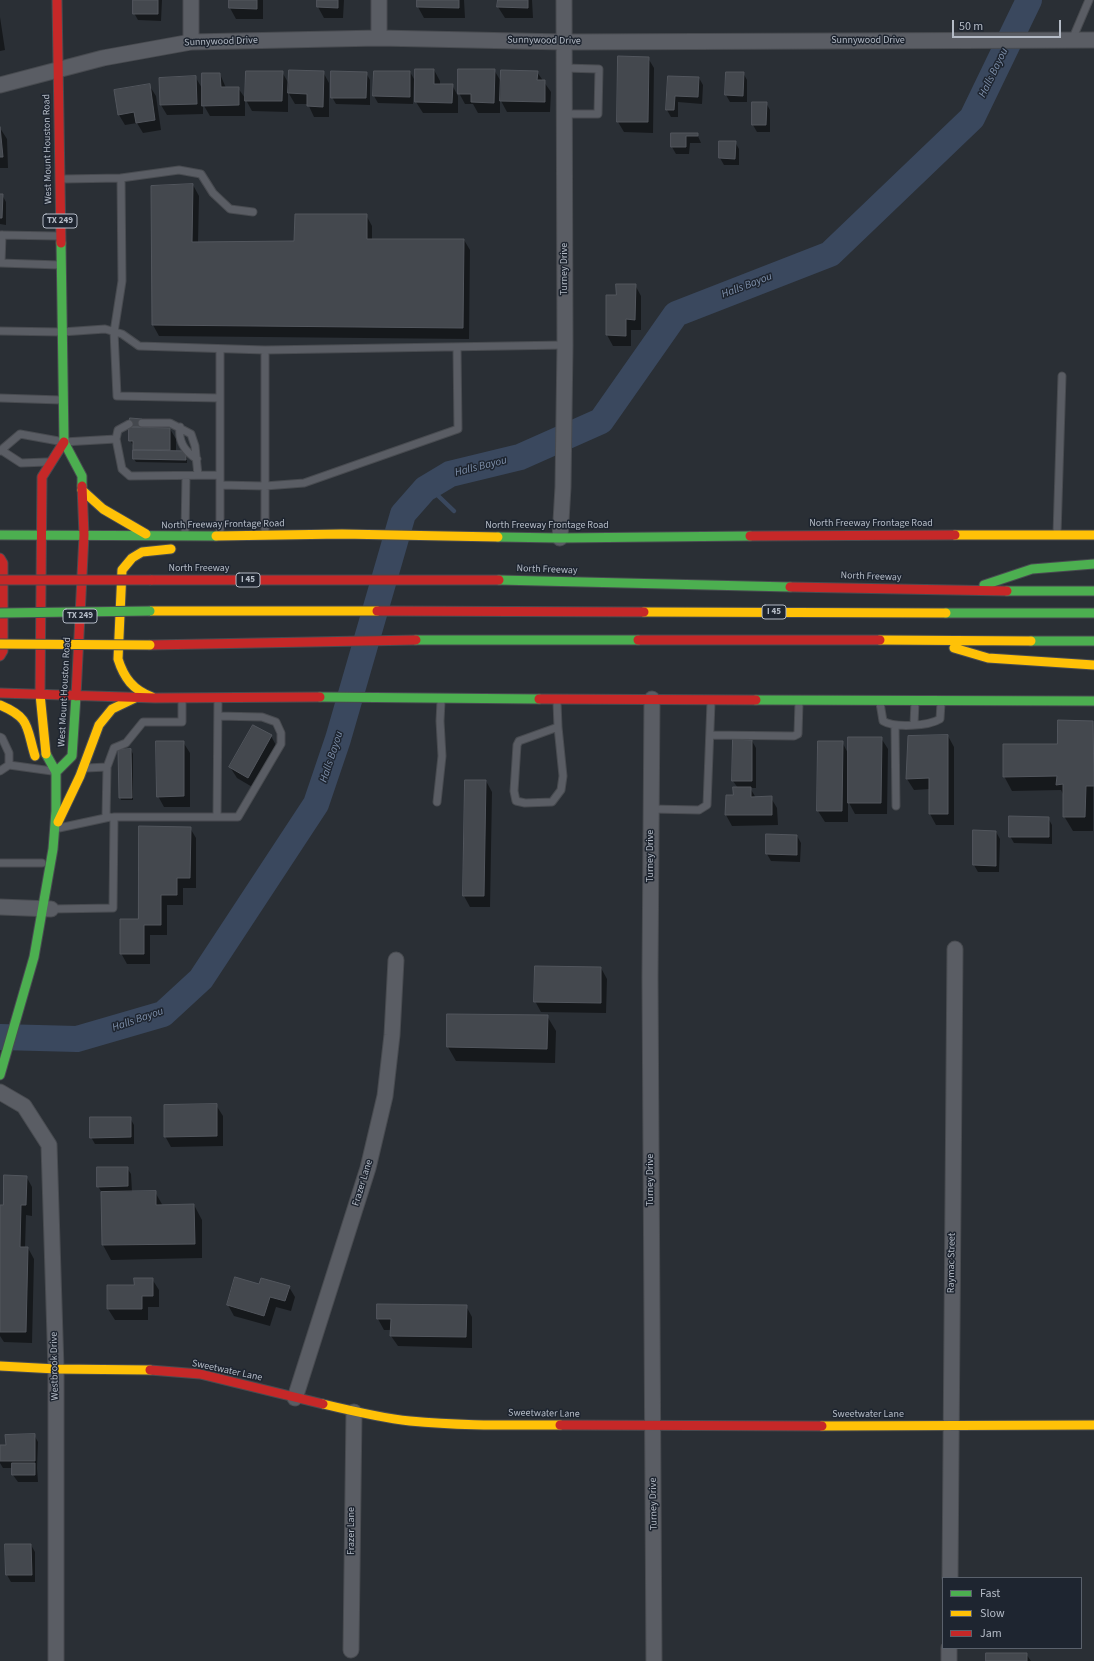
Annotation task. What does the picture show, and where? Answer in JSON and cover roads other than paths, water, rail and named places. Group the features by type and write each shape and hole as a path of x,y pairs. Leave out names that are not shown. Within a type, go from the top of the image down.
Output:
{"main road":[{"name":"West Mount Houston Road","path":"56,772 72,756 84,535 82,476 64,442 57,0"},
{"name":"West Mount Houston Road","path":"0,1075 47,909 55,829 56,772 46,753 40,694 42,477 64,442"},
{"path":"82,490 102,509 148,536"},
{"name":"North Freeway Frontage Road","path":"0,535 265,536 342,534 560,538 626,536 1094,535"},
{"path":"283,544 342,534"},
{"path":"155,698 134,688 126,680 118,659 122,570 130,559 140,551 184,549"},
{"path":"0,558 3,563 3,651 0,656"},
{"path":"967,591 1032,569 1094,564"},
{"name":"North Freeway","path":"0,580 454,579 967,591 1094,591"},
{"name":"I 45","path":"0,613 150,611 1094,613"},
{"path":"0,644 150,645 452,639 1094,641"},
{"path":"930,641 988,658 1094,665"},
{"path":"0,693 155,698 308,697 442,699 1094,701"},
{"path":"55,829 77,769 98,725 104,716 114,706 125,700 137,697"},
{"path":"0,705 20,714 30,731 33,749 56,811"},
{"name":"Sweetwater Lane","path":"0,1366 56,1369 155,1370 200,1374 354,1412 409,1421 453,1424 652,1426 1094,1425"}],"street":[{"path":"191,0 191,42"},
{"path":"379,0 379,38"},
{"name":"Turney Drive","path":"560,538 563,487 565,345 564,0"},
{"name":"Sunnywood Drive","path":"0,85 103,58 191,42 379,38 564,42 1094,40"},
{"name":"Turney Drive","path":"652,699 652,1426 654,1661"},
{"path":"0,907 47,909"},
{"name":"Raymac Street","path":"950,1577 950,1426 955,949"},
{"name":"Frazer Lane","path":"295,1398 368,1168 385,1096 392,1035 396,960"},
{"name":"Westbrook Drive","path":"0,1092 24,1106 48,1146 56,1369 56,1661"},
{"name":"Frazer Lane","path":"351,1650 354,1412"},
{"path":"949,1649 949,1661"}],"lane":[{"path":"1072,40 1089,0"},
{"path":"564,68 599,69 598,114 564,114"},
{"path":"59,179 121,178 179,170 201,174 213,193 230,209 253,212"},
{"path":"121,178 122,281 114,332 117,396 220,398"},
{"path":"60,236 1,235 0,263 61,265"},
{"path":"0,331 62,332 105,329 114,332 139,346 220,349 265,350 565,345"},
{"path":"220,485 265,486 304,483 458,429 457,347"},
{"path":"220,349 220,536"},
{"path":"265,350 265,536"},
{"path":"1057,534 1062,376"},
{"path":"0,398 63,400"},
{"path":"142,423 170,423 191,434 195,446 198,475"},
{"path":"129,424 118,430 116,439 124,473 138,477 220,475"},
{"path":"180,427 180,440 190,454 197,459"},
{"path":"51,462 21,463 0,451 20,434 64,442 116,439"},
{"path":"185,536 186,476"},
{"path":"47,909 113,908 108,767 114,748 126,743 143,722 182,722 182,698"},
{"path":"217,817 218,698"},
{"path":"437,802 442,756 440,722 442,699"},
{"path":"557,699 563,776 561,790 552,802 516,801 514,791 517,745 519,741 558,727"},
{"path":"652,809 699,810 708,805 711,700"},
{"path":"710,735 794,736 798,734 799,700"},
{"path":"879,700 883,720 895,725 933,724 940,719 941,701"},
{"path":"914,724 915,700"},
{"path":"55,829 110,817 238,817 281,744 281,733 276,722 262,717 218,716"},
{"path":"895,725 896,806"},
{"path":"0,737 2,738 9,753 9,765"},
{"path":"0,771 9,765 56,772 108,767"},
{"path":"0,863 42,863"}],"waterway":[{"name":"Halls Bayou","path":"0,1037 77,1039 163,1014 201,979 316,804 338,739 403,514 425,489 450,474 520,457 601,421 676,314 830,254 972,118 1029,0"},
{"path":"429,487 454,511"}]}
